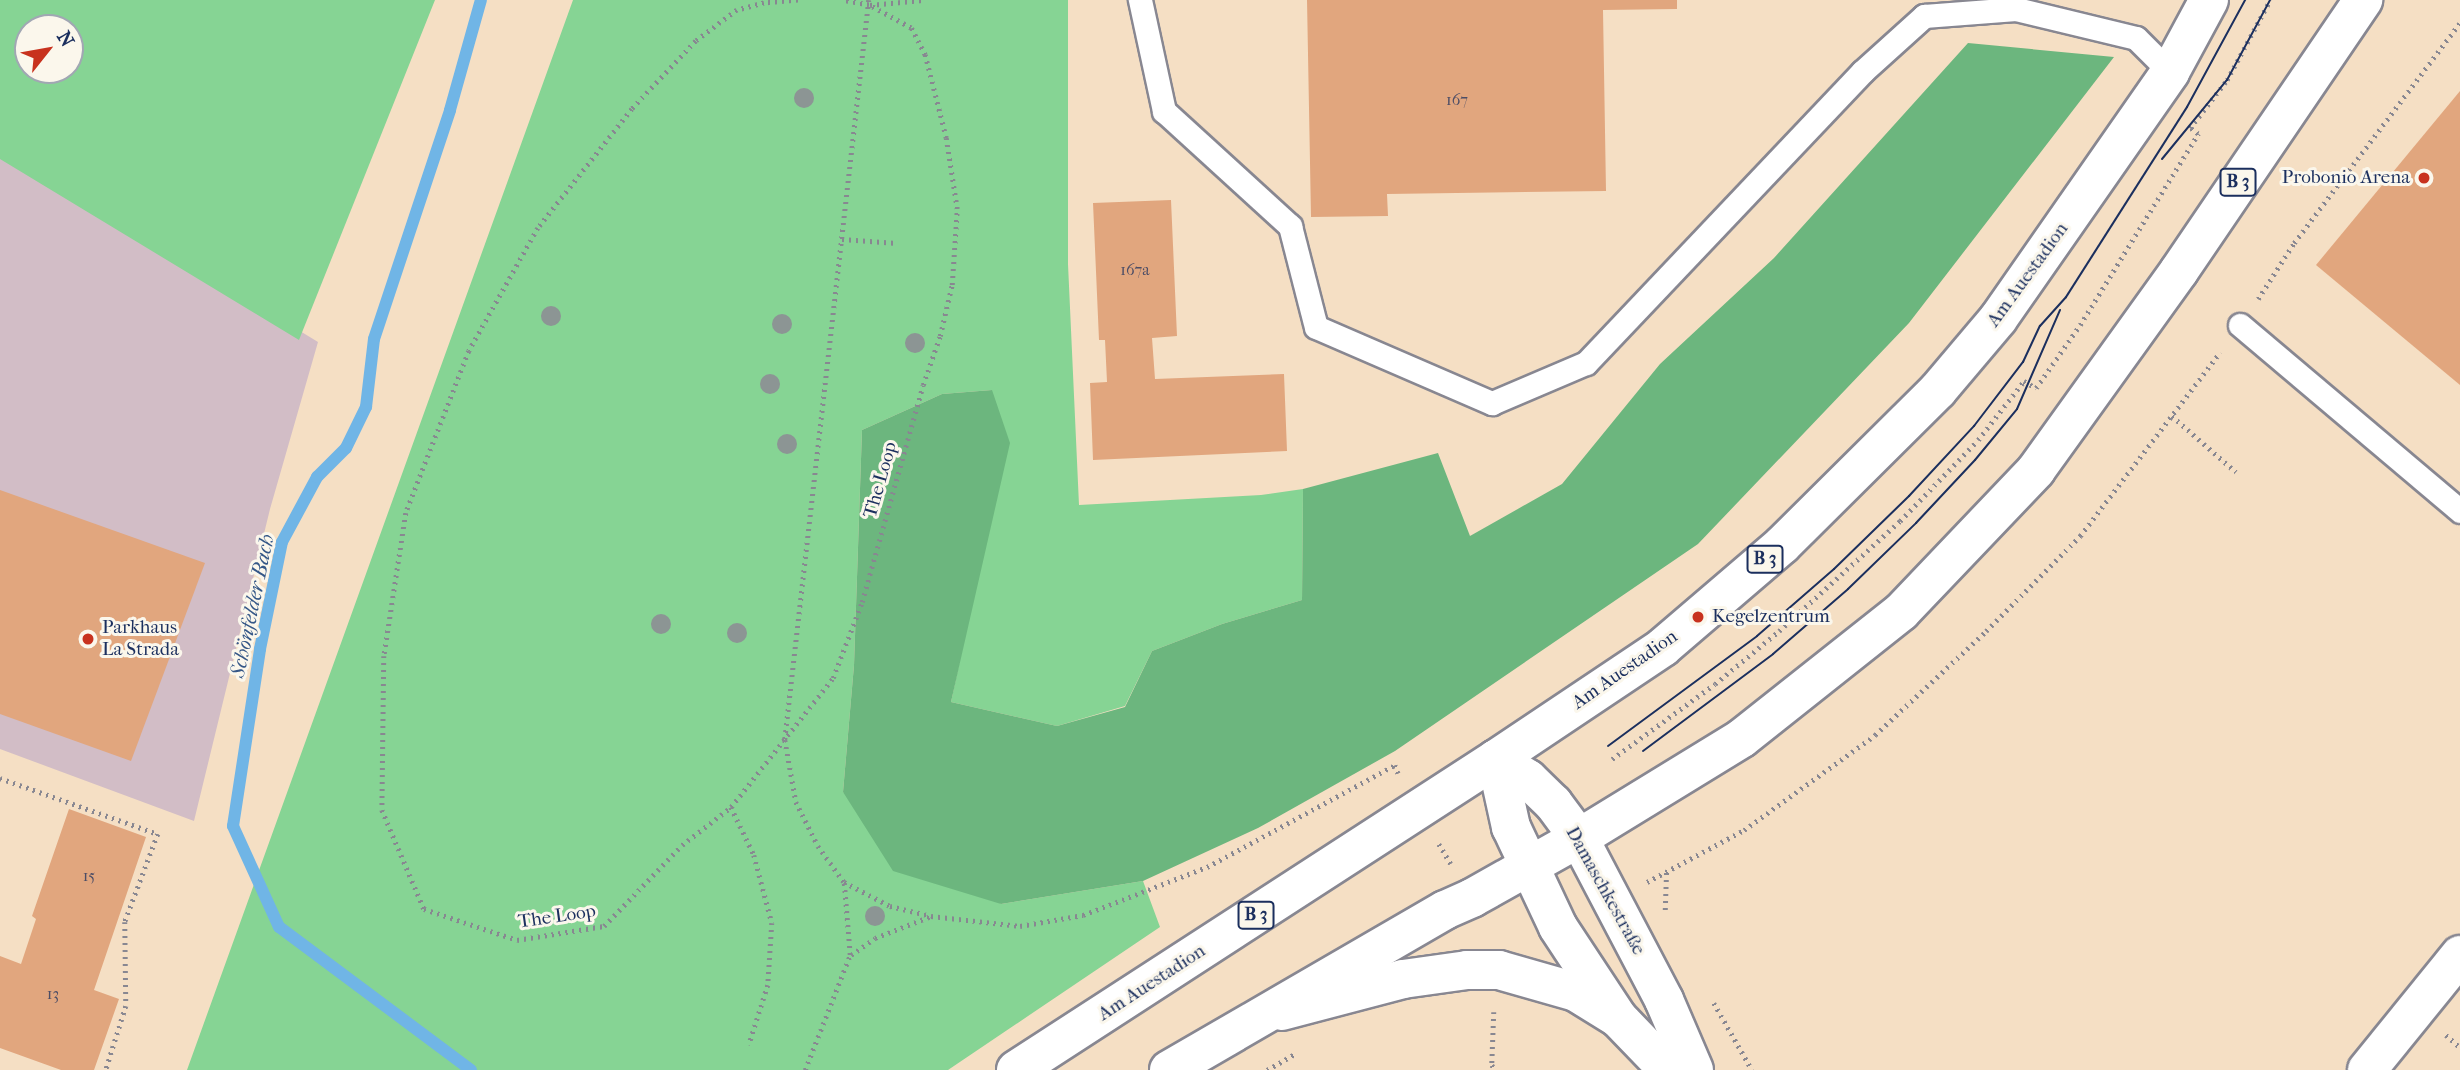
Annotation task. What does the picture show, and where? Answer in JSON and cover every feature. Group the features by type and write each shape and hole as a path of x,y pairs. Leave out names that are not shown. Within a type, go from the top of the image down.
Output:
{"main road":[{"name":"Am Auestadion","path":"1016,1070 1496,759 1663,647 1782,545 1938,390 1998,319 2170,72 2209,0"},
{"name":"B 3","path":"1169,1070 1445,910 1579,838 1742,738 1901,612 2026,480 2179,271 2363,0"},
{"name":"Damaschkestraße","path":"1496,759 1528,779 1553,803 1579,838 1664,1000 1694,1070"},
{"path":"1496,759 1511,827 1558,927 1619,1018 1668,1070"},
{"path":"2367,1070 2460,955"},
{"name":"B 3","path":"1255,1018 1403,979 1496,985"},
{"path":"1496,985 1576,992 1619,1018"}],"lane":[{"path":"1140,0 1164,111 1290,226 1316,327 1492,403 1587,363 1862,72 1924,16 2016,9 2136,38 2170,72"},
{"path":"2240,325 2460,511"}],"path":[{"name":"The Loop","path":"798,0 764,3 737,10 696,41 632,109 538,228 469,351 406,513 384,656 382,810 424,909 517,940 604,926 682,845 731,807 833,678 862,602 952,285 957,209 946,138 925,55 911,28 869,2 841,0"},
{"path":"923,0 869,2 785,740 796,802 818,846 844,882 890,906 931,916 1020,926 1083,915 1208,867 1395,765"},
{"path":"1612,759 1714,684 1834,584 1978,440 2024,381 2036,388 2080,326 2197,135 2190,128 2227,80 2270,0"},
{"path":"1666,872 1744,830 1875,735 1986,631 2080,536 2240,325 2294,243 2460,23"},
{"path":"842,239 897,243"},
{"path":"2172,416 2236,472"},
{"path":"0,778 158,834 125,922 126,1006 106,1070"},
{"path":"731,807 754,855 772,923 768,985 749,1045"},
{"path":"805,1070 850,955 844,882"},
{"path":"850,955 899,926 931,916"},
{"path":"1495,1070 1492,1065 1496,985"}],"shaded area":[{"path":"0,148 318,342 270,509 194,821 0,749"}],"green space":[{"path":"0,0 435,0 299,340 0,159"},
{"path":"573,0 1068,0 1068,264 1079,505 1261,495 1303,489 1302,600 1222,624 1152,651 1125,706 1057,726 951,702 972,603 992,390 942,394 862,430 854,665 843,792 1001,904 1143,881 1160,927 948,1070 187,1070"},
{"path":"1968,43 2114,57 1909,323 1698,544 1395,751 1258,828 1143,881 1001,904 893,871 843,792 854,665 862,430 942,394 992,390 1010,443 951,702 1057,726 1125,707 1152,651 1222,624 1302,600 1303,489 1438,453 1470,536 1562,484 1660,364 1774,258"}],"building":[{"path":"1307,0 1677,0 1677,9 1603,10 1606,191 1387,194 1388,216 1311,217"},
{"name":"Probonio Arena","path":"2460,91 2460,385 2316,265"},
{"path":"1171,200 1177,336 1152,338 1155,379 1284,374 1287,451 1093,460 1090,383 1107,382 1105,340 1099,340 1093,203"},
{"name":"Parkhaus La Strada","path":"0,490 205,563 131,761 0,714"},
{"path":"69,809 146,837 94,990 119,999 94,1070 61,1070 0,1048 0,956 21,964 36,919 32,916"}],"waterway":[{"name":"Schönfelder Bach","path":"471,1070 279,927 233,826 260,649 282,542 317,477 346,448 366,407 374,339 450,110 481,0"}],"tram line":[{"path":"1608,746 1757,636 1834,569 1909,496 1974,426 2023,362 2040,326 2066,297 2187,107 2245,0"},
{"path":"2162,159 2227,80 2270,0"},
{"path":"1643,751 1773,654 1848,589 1916,523 1975,460 2017,409 2060,310"}],"place":[{"name":"Probonio Arena","path":"2424,178"},
{"name":"Kegelzentrum","path":"1698,617"},
{"name":"Parkhaus La Strada","path":"88,639"}]}
